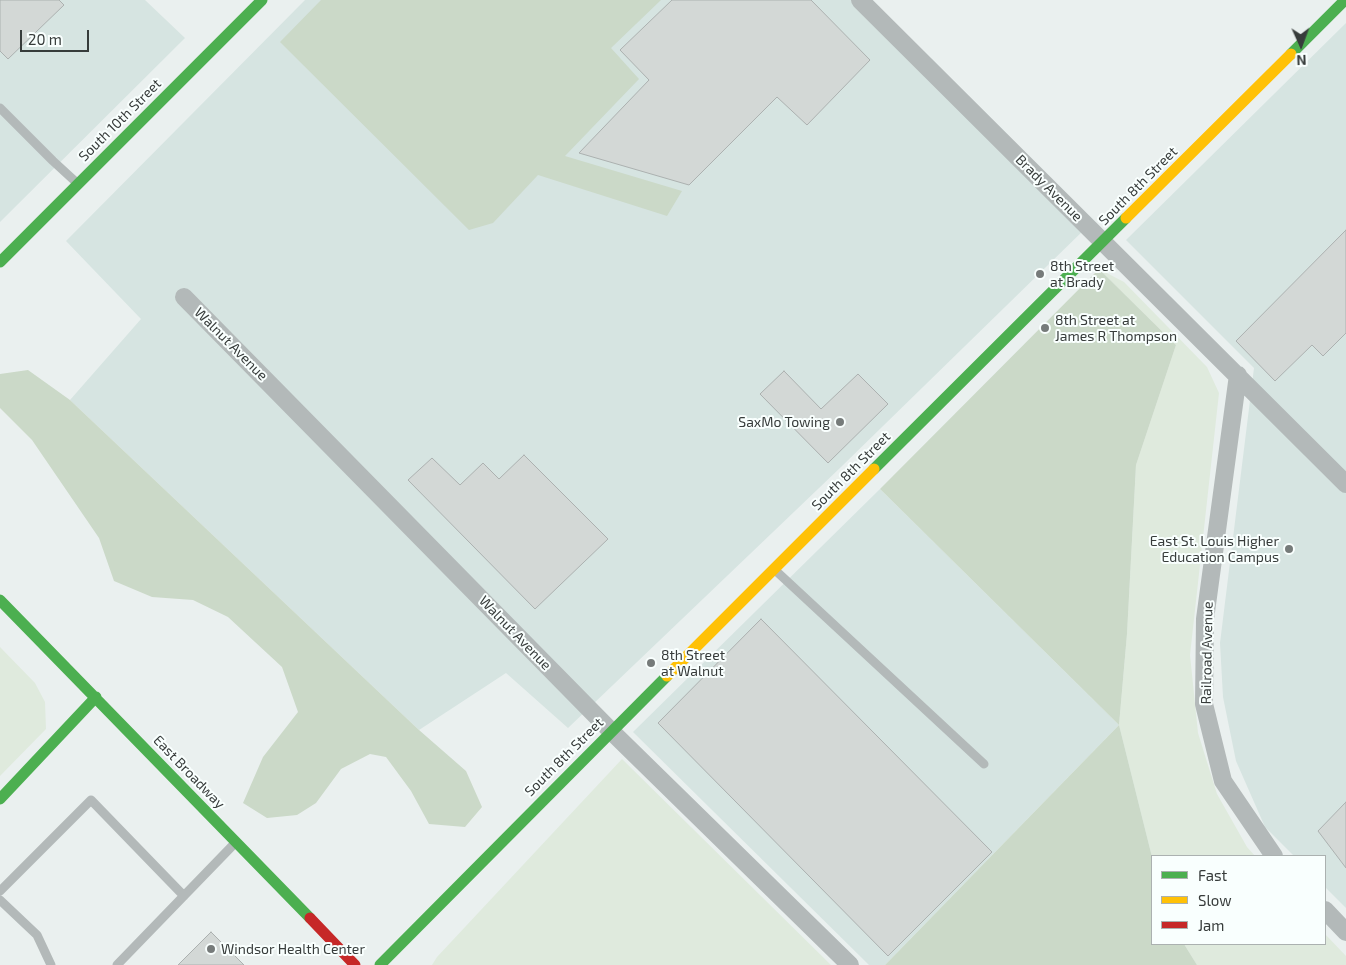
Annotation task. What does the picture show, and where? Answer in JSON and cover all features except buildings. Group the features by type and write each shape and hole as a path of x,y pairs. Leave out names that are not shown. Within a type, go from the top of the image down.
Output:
{"main road":[{"name":"South 10th Street","path":"0,262 262,0"},
{"name":"South 8th Street","path":"380,965 611,731 1345,0"},
{"name":"East Broadway","path":"0,600 355,965"},
{"path":"0,799 96,697"}],"street":[{"name":"Brady Avenue","path":"860,0 1346,484"},
{"name":"Walnut Avenue","path":"184,297 611,731 850,965"},
{"name":"Railroad Avenue","path":"1238,375 1205,620 1204,704 1223,781 1273,855"},
{"path":"1326,911 1346,932"}],"lane":[{"path":"0,108 52,161 77,183"},
{"path":"774,569 984,764"},
{"path":"0,891 91,800 184,896"},
{"path":"117,965 236,842"},
{"path":"0,900 37,935 51,965"}],"shaded area":[{"path":"0,0 145,0 185,38 0,222"},
{"path":"305,0 860,0 1088,226 841,467 568,728 506,673 419,730 70,400 141,319 66,241"},
{"path":"1346,23 1346,908 1326,888 1326,855 1293,855 1265,827 1236,761 1223,697 1220,643 1254,368 1126,240"},
{"path":"1099,269 1124,282 1207,367 1219,393 1190,655 1198,733 1217,794 1247,847 1254,855 1152,855 1119,725 1127,634 1136,465 1176,345"},
{"path":"880,489 1119,725 885,965 869,965 633,732"},
{"path":"0,647 35,683 45,702 46,729 0,776"},
{"path":"622,759 831,965 432,965 437,957"},
{"path":"1326,935 1346,956 1346,965 1197,965 1185,945 1326,945"}],"green space":[{"path":"321,0 661,0 611,48 639,79 565,156 682,191 667,216 538,175 493,223 469,230 280,42"},
{"path":"1099,269 1176,345 1136,465 1127,634 1119,725 880,489"},
{"path":"28,370 70,400 419,730 466,771 482,807 465,827 429,824 411,791 386,757 370,754 341,769 316,803 297,815 267,818 243,803 263,757 298,712 282,667 228,617 193,600 152,597 114,581 99,538 32,440 0,408 0,374"},
{"path":"1119,725 1152,855 1151,945 1185,945 1197,965 885,965"}],"traffic: fast":[{"path":"0,262 262,0"},
{"path":"1291,54 1345,0"},
{"path":"874,469 1126,218"},
{"path":"0,600 310,918"},
{"path":"380,965 667,676"},
{"path":"0,799 96,697"}],"traffic: slow":[{"path":"1126,218 1291,54"},
{"path":"667,676 874,469"}],"traffic: jam":[{"path":"310,918 355,965"}],"place":[{"name":"8th Street at Brady","path":"1040,274"},
{"name":"8th Street at James R Thompson","path":"1045,328"},
{"name":"SaxMo Towing","path":"840,422"},
{"name":"East St. Louis Higher Education Campus","path":"1289,549"},
{"name":"8th Street at Walnut","path":"651,663"},
{"name":"Windsor Health Center","path":"211,949"}]}
